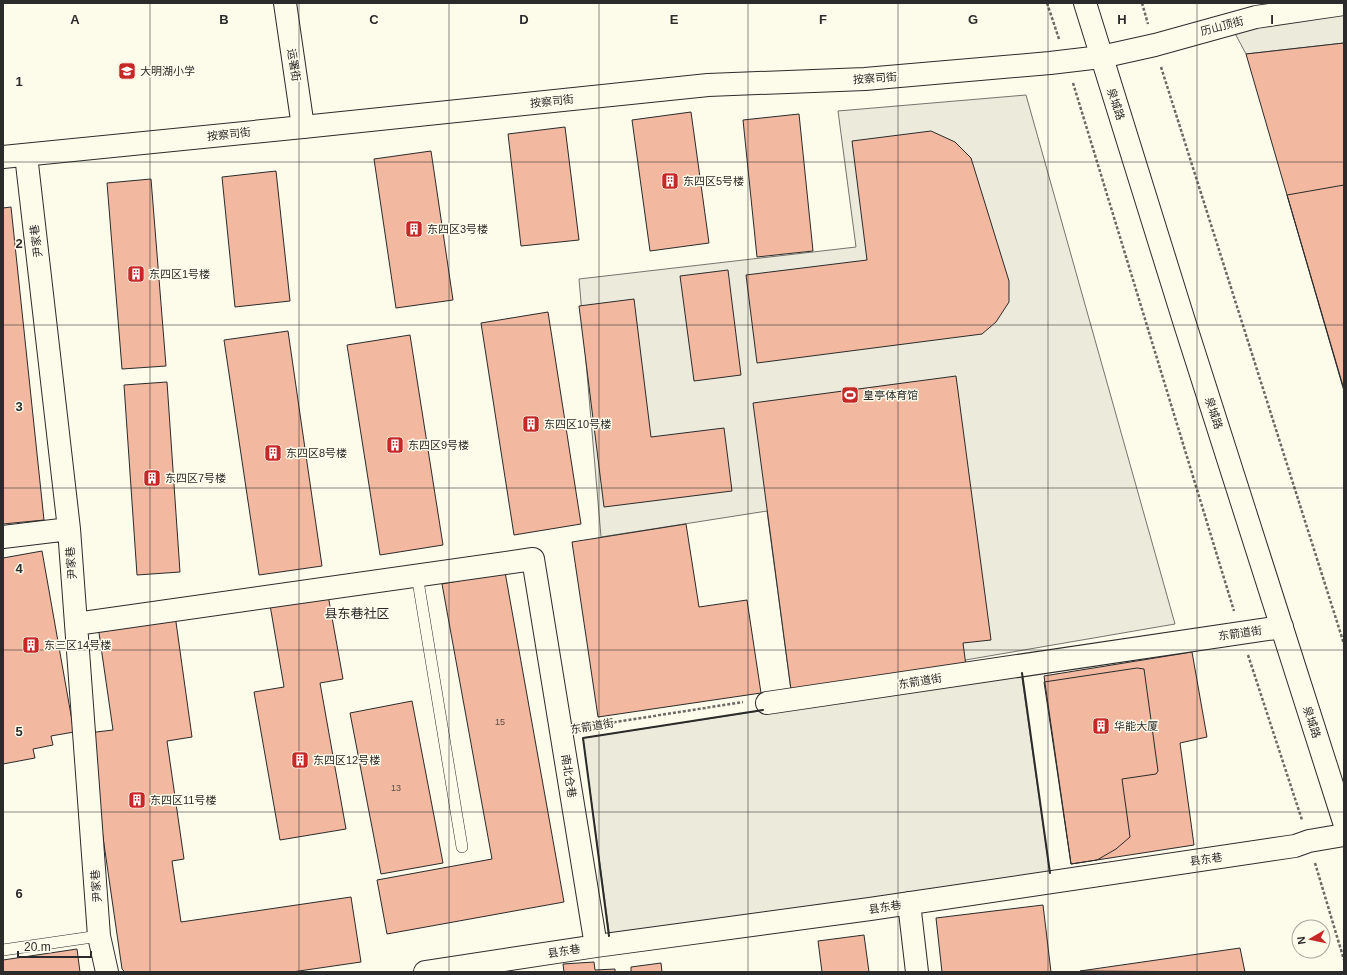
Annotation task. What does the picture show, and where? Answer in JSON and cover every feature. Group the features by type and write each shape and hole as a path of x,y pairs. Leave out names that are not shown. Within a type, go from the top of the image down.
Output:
{"street":[{"name":"运署街","path":"285,3 303,127"},
{"name":"泉城路","path":"1085,3 1344,822"},
{"name":"历山顶街","path":"1101,57 1154,45 1256,17 1344,4"},
{"name":"按察司街","path":"3,157 708,85 866,79 1050,63 1101,57"},
{"name":"尹家巷","path":"26,155 69,529 99,936 107,972"},
{"path":"3,537 69,529"},
{"name":"南北仓巷","path":"417,575 534,559 596,946"},
{"path":"76,624 417,575"},
{"name":"东箭道街","path":"767,704 1240,632 1282,627"},
{"name":"县东巷","path":"425,972 1294,846 1309,841 1344,835"},
{"path":"909,903 917,972"}],"lane":[{"path":"417,575 462,847"},
{"path":"3,950 99,936"}],"path":[{"path":"1047,3 1066,60 1240,632 1309,841 1344,960"},
{"path":"1142,3 1344,644"},
{"name":"东箭道街","path":"562,731 767,698 767,704"}],"shaded area":[{"path":"1344,4 1344,43 1246,54 1230,24"},
{"name":"皇亭体育馆","path":"1026,95 1175,624 791,690 767,511 601,537 579,279 856,247 838,111"},
{"path":"1021,671 1050,874 610,939 583,738"}],"building":[{"path":"1344,43 1344,391 1246,54"},
{"name":"东四区5号楼","path":"691,112 709,243 650,251 632,120"},
{"path":"799,114 813,251 757,257 743,120"},
{"path":"565,127 579,240 521,246 508,134"},
{"path":"931,131 955,142 971,158 1009,281 1009,302 996,322 982,334 757,363 746,275 867,260 852,141"},
{"name":"东四区3号楼","path":"431,151 453,300 396,308 374,159"},
{"path":"276,171 290,301 235,307 222,177"},
{"name":"东四区1号楼","path":"151,179 166,366 122,369 107,183"},
{"path":"1344,185 1344,386 1343,386 1287,195"},
{"path":"11,207 44,520 3,524 3,208"},
{"path":"728,270 741,375 694,381 680,276"},
{"path":"634,299 651,437 724,428 732,491 604,507 579,306"},
{"name":"东四区10号楼","path":"548,312 581,524 514,535 481,323"},
{"name":"东四区8号楼","path":"288,331 322,566 259,575 224,340"},
{"name":"东四区9号楼","path":"410,335 443,545 380,555 347,345"},
{"path":"956,376 991,640 963,643 966,666 791,690 753,403"},
{"name":"东四区7号楼","path":"167,382 180,572 137,575 124,385"},
{"path":"686,524 699,607 747,600 761,693 598,717 572,542"},
{"name":"东三区14号楼","path":"42,551 74,732 51,736 53,745 33,749 35,758 3,764 3,558"},
{"path":"505,572 564,902 387,934 377,880 492,859 442,584"},
{"name":"东四区12号楼","path":"328,595 343,679 320,683 346,829 280,840 254,692 284,687 270,605"},
{"name":"东四区11号楼","path":"175,615 192,737 167,741 184,859 172,861 181,922 351,897 361,962 292,972 125,972 122,969 88,733 113,730 98,626"},
{"path":"1192,652 1207,737 1180,743 1194,845 1071,864 1044,676"},
{"name":"华能大厦","path":"1137,668 1144,669 1158,771 1156,774 1122,779 1130,837 1116,849 1097,860 1071,864 1044,682"},
{"path":"412,701 443,863 381,874 350,713"},
{"path":"1043,905 1051,972 942,972 936,918"},
{"path":"864,935 869,972 822,972 818,941"},
{"path":"1240,948 1245,972 1080,971"},
{"path":"77,949 80,972 3,972 3,960"},
{"path":"594,962 595,970 615,969 615,972 564,972 563,964"},
{"path":"661,963 662,972 631,972 631,967"}],"wall":[{"path":"1022,673 1050,873"},
{"path":"609,936 583,738 763,710"}],"place":[{"name":"大明湖小学","path":"127,71"},
{"name":"东四区5号楼","path":"670,181"},
{"name":"东四区3号楼","path":"414,229"},
{"name":"东四区1号楼","path":"136,274"},
{"name":"皇亭体育馆","path":"850,395"},
{"name":"东四区10号楼","path":"531,424"},
{"name":"东四区9号楼","path":"395,445"},
{"name":"东四区8号楼","path":"273,453"},
{"name":"东四区7号楼","path":"152,478"},
{"name":"东三区14号楼","path":"31,645"},
{"name":"华能大厦","path":"1101,726"},
{"name":"东四区12号楼","path":"300,760"},
{"name":"东四区11号楼","path":"137,800"}],"district":[{"name":"县东巷社区","path":"357,613"}]}
